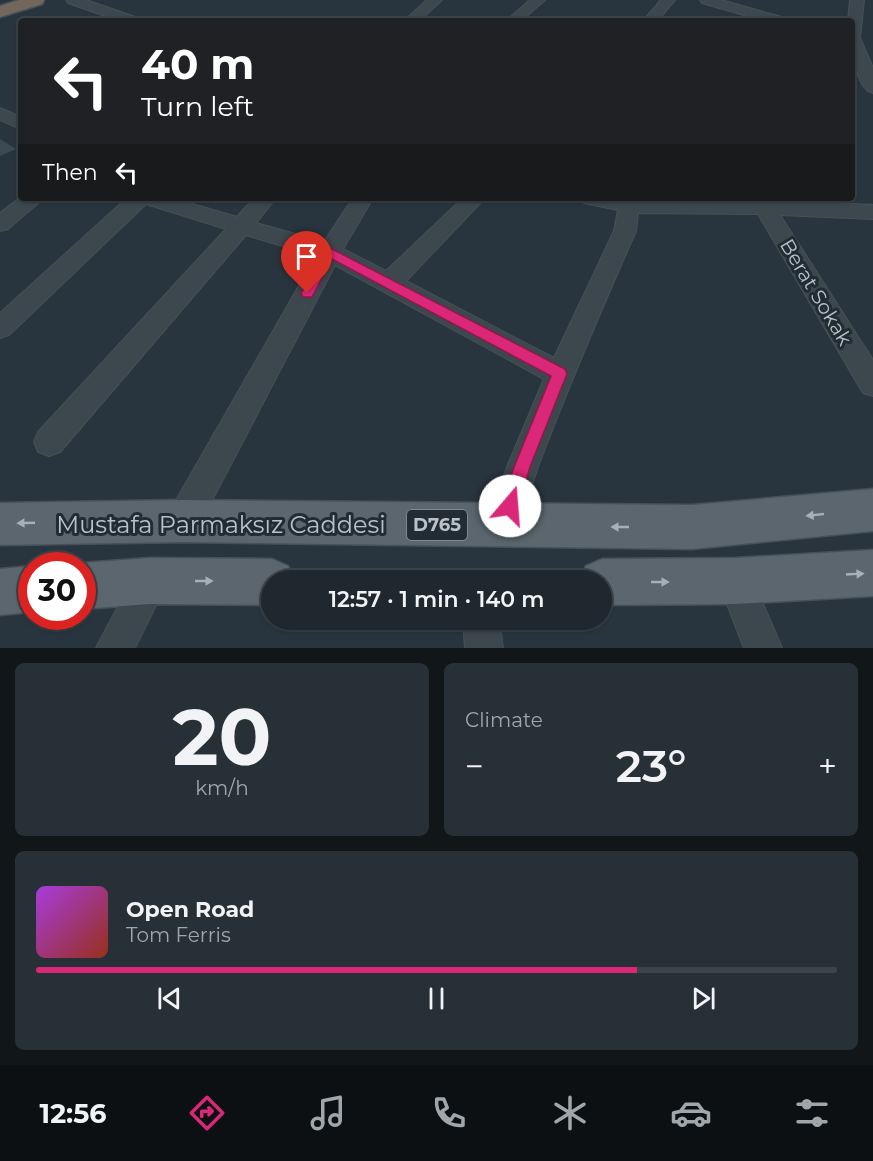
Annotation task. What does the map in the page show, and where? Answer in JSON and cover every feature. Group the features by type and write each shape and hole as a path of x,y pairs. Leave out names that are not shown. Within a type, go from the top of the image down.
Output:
{"highway":[{"path":"0,12 36,0"}],"main road":[{"name":"Mustafa Parmaksız Caddesi","path":"0,524 183,521 692,528 873,510"},
{"path":"612,582 736,581 873,573"},
{"path":"96,584 150,580 261,582"},
{"path":"0,592 18,590"}],"street":[{"path":"73,0 124,18"},
{"path":"414,18 435,0"},
{"path":"517,18 538,0"},
{"path":"653,18 668,0"},
{"path":"707,0 754,11 772,18"},
{"path":"855,19 857,0"},
{"path":"855,38 873,41"},
{"path":"855,43 873,88"},
{"path":"0,112 18,122"},
{"path":"0,224 30,201"},
{"path":"0,327 137,201"},
{"path":"158,201 330,252 560,374"},
{"path":"49,442 263,201"},
{"path":"183,521 330,252 361,201"},
{"path":"388,284 472,201"},
{"path":"503,526 522,467 560,374 625,231 630,202 763,202 873,212"},
{"name":"Berat Sokak","path":"763,202 873,384"},
{"path":"115,648 150,580"},
{"path":"736,581 763,648"},
{"path":"483,630 484,648"}],"building":[{"path":"0,139 16,149 0,156"}],"route":[{"path":"307,293 330,252 560,374 522,467 510,506"}]}
